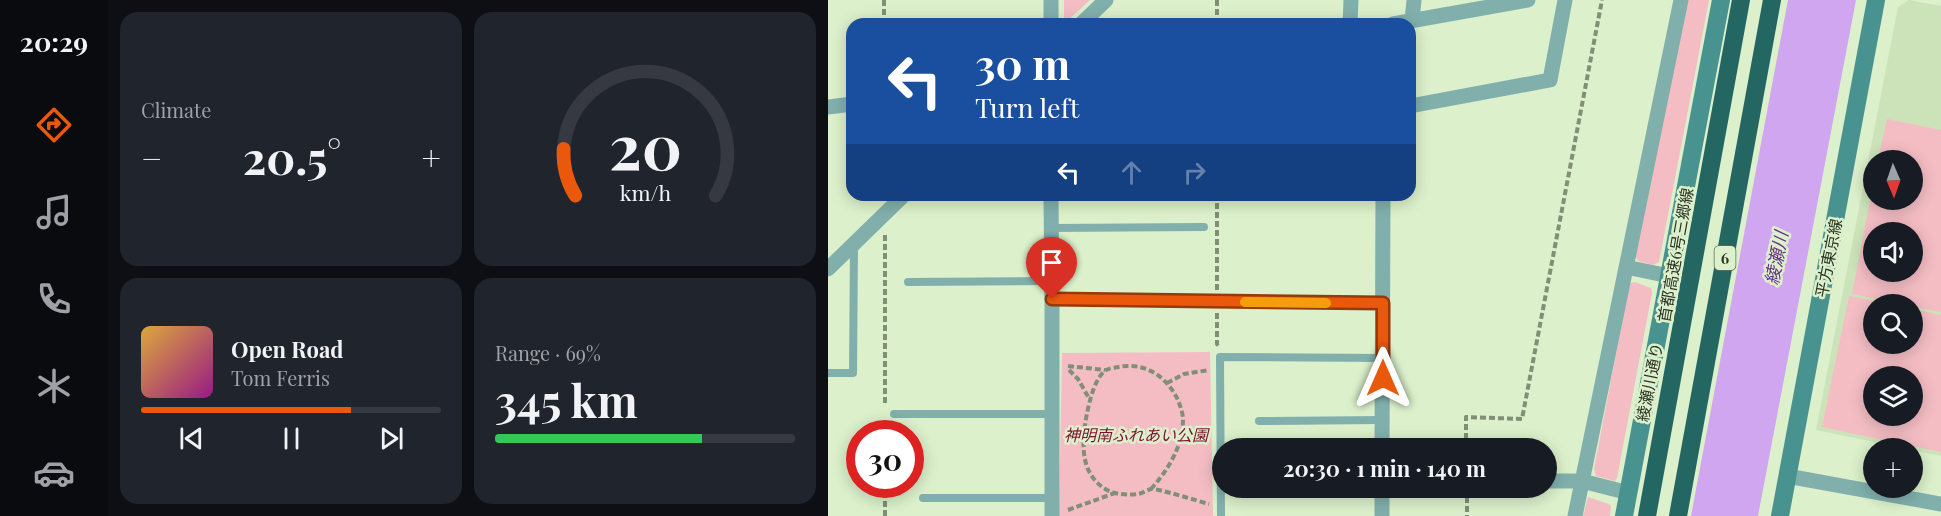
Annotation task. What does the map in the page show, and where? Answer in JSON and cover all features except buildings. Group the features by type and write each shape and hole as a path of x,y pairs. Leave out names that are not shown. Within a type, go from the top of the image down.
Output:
{"highway":[{"name":"首都高速6号三郷線","path":"1647,516 1741,0"},
{"name":"6","path":"1678,516 1772,0"}],"street":[{"path":"1051,0 1051,18"},
{"path":"1088,18 1106,0"},
{"path":"1350,18 1351,0"},
{"path":"1412,18 1414,0"},
{"path":"1416,20 1499,3 1528,0"},
{"path":"1416,105 1550,80 1565,0"},
{"path":"1575,516 1681,0"},
{"name":"綾瀬川通り","path":"1624,516 1721,0"},
{"name":"平方東京線","path":"1780,516 1876,0"},
{"path":"828,107 846,105"},
{"path":"828,269 898,201"},
{"path":"1051,201 1052,299 1059,364 1052,414 1052,498 1058,514"},
{"path":"1382,438 1383,201"},
{"path":"1626,267 1669,276"},
{"path":"1787,476 1941,504"},
{"path":"1557,482 1582,481 1629,493"},
{"path":"1382,498 1382,516"}],"lane":[{"path":"1051,228 1204,227"},
{"path":"828,373 853,373 854,243"},
{"path":"908,282 1052,281"},
{"path":"1052,299 1383,303"},
{"path":"1221,438 1220,357 1383,358"},
{"path":"894,414 1052,414"},
{"path":"1259,421 1382,420"},
{"path":"924,498 1052,498"},
{"path":"1221,498 1221,516"}],"path":[{"path":"884,0 884,18"},
{"path":"1218,0 1218,18"},
{"path":"1466,438 1466,417 1522,418 1602,0"},
{"path":"1217,201 1217,344 1220,347 1220,357"},
{"path":"885,213 885,420"},
{"path":"1059,364 1106,370 1128,365 1147,368 1167,383 1179,404 1183,419 1176,452 1162,478 1151,489 1140,494 1108,491 1087,471 1083,449 1091,401 1098,379 1106,370"},
{"path":"1059,364 1078,378 1091,401"},
{"path":"1167,383 1184,374 1220,368"},
{"path":"1151,489 1221,507"},
{"path":"1058,514 1115,493"},
{"path":"885,498 885,516"},
{"path":"1467,498 1467,516"}],"shaded area":[{"path":"1909,0 1941,6 1941,456 1923,452 1923,438 1863,440 1816,430 1863,188 1863,210 1923,210 1923,150 1870,150 1898,7"}],"green space":[{"path":"1064,0 1090,0 1070,18 1064,18"},
{"path":"1687,0 1709,0 1659,262 1653,265 1638,261 1635,256"},
{"path":"1887,119 1941,130 1941,312 1923,309 1923,294 1863,294 1863,296 1852,294 1863,237 1863,282 1923,282 1923,222 1866,222 1868,210 1923,210 1923,150 1880,150"},
{"path":"1635,282 1651,288 1652,293 1615,481 1596,476 1594,469 1629,286 1630,283"},
{"path":"1849,296 1863,299 1863,354 1923,354 1923,311 1941,315 1941,452 1923,448 1923,438 1874,438 1822,427"},
{"name":"神明南ふれあい公園","path":"1210,352 1213,516 1059,516 1062,353"},
{"path":"1588,497 1609,504 1611,506 1610,516 1583,516"}],"water":[{"name":"綾瀬川","path":"1788,0 1856,0 1758,516 1691,516"}],"slow traffic":[{"path":"1245,302 1326,303"}],"route":[{"path":"1052,299 1383,303 1383,378"}]}
